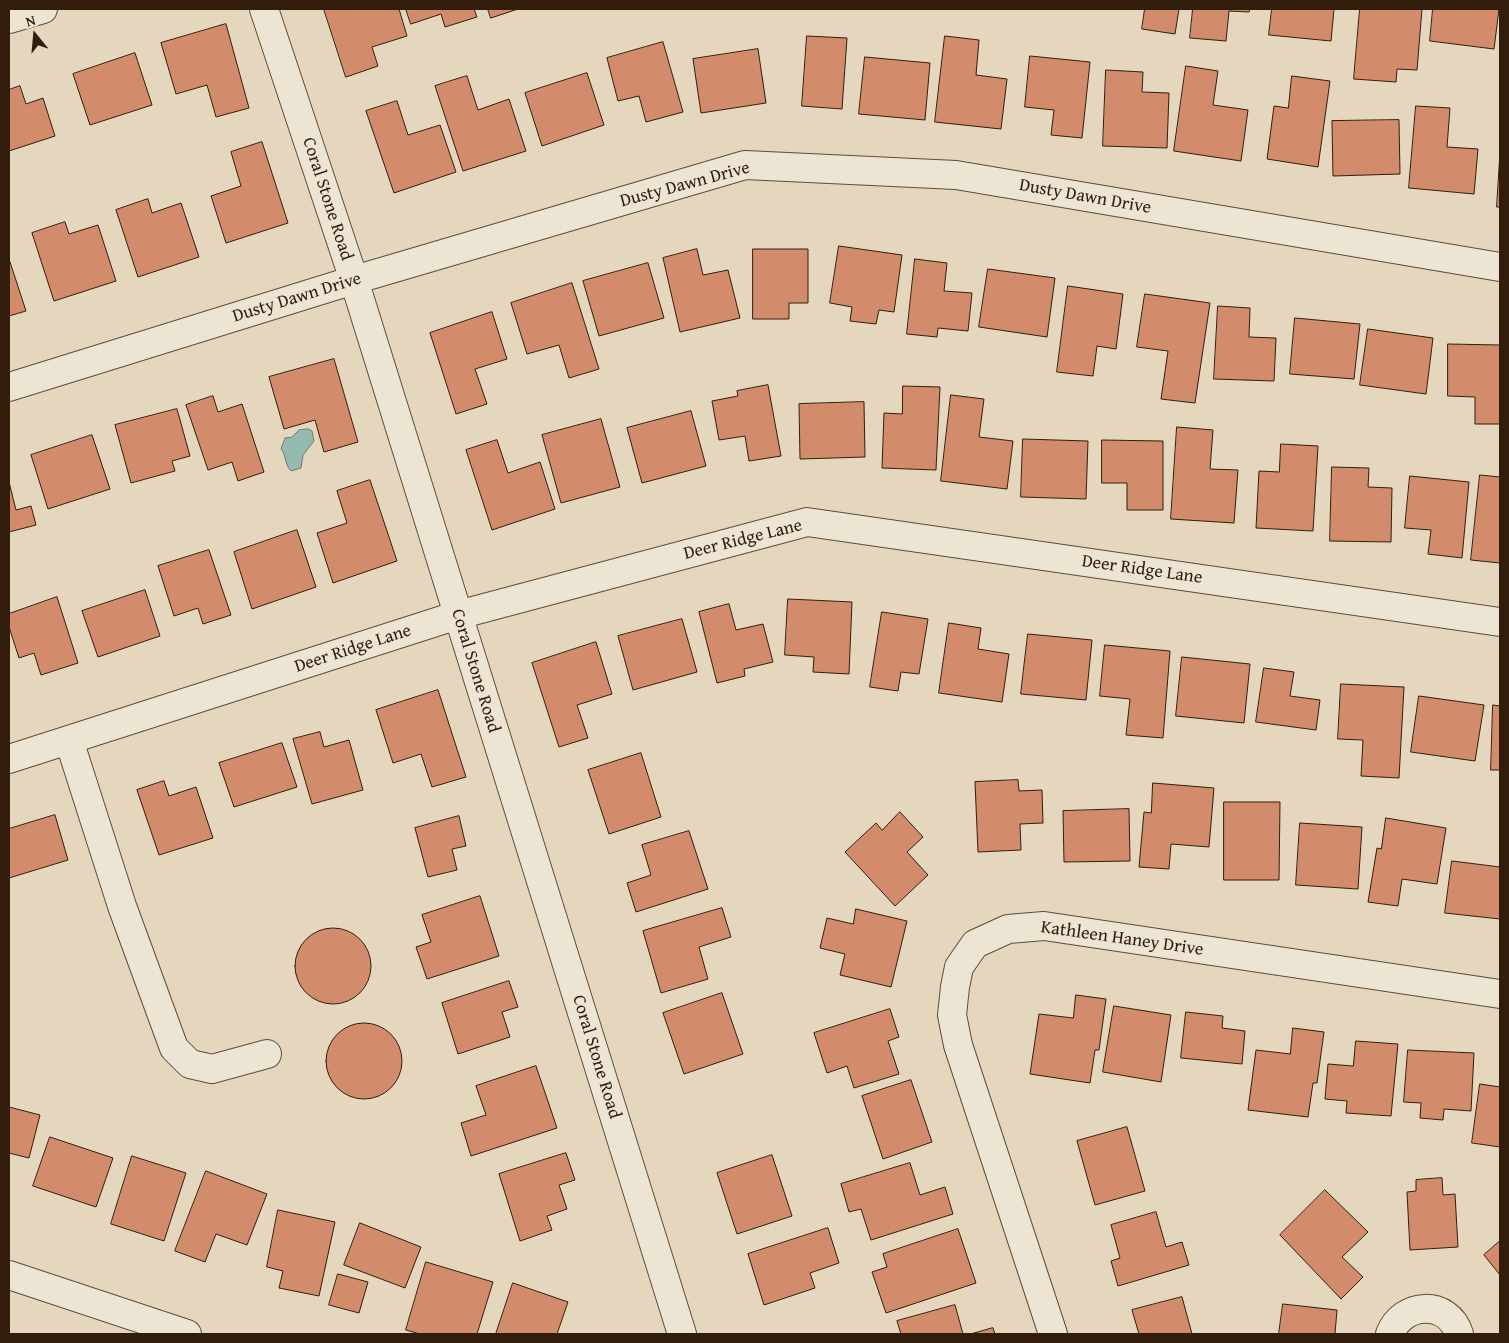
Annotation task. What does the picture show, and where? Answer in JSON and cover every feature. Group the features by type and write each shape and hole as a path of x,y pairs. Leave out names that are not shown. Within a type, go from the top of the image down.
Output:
{"street":[{"path":"9,19 43,9"},
{"name":"Coral Stone Road","path":"264,9 354,280 682,1334"},
{"name":"Dusty Dawn Drive","path":"9,386 354,280 745,165 956,175 1500,267"},
{"name":"Deer Ridge Lane","path":"9,759 458,615 807,522 1500,622"},
{"path":"69,740 122,906 174,1048 190,1064 212,1069 267,1054"},
{"name":"Kathleen Haney Drive","path":"1053,1334 958,1045 952,1014 955,987 959,967 975,944 1008,928 1044,926 1500,994"},
{"path":"9,1275 187,1334"},
{"path":"1390,1334 1395,1323 1404,1315 1414,1310 1426,1308 1439,1311 1449,1317 1457,1327 1459,1334"}],"water":[{"path":"308,429 312,431 314,441 303,455 301,468 291,471 287,466 281,449 285,438 292,437 299,430"}],"building":[{"path":"324,9 399,9 407,36 372,47 378,66 346,77"},
{"path":"406,9 474,9 477,17 445,27 441,14 411,24"},
{"path":"488,9 518,9 491,18"},
{"path":"1145,9 1179,9 1175,34 1142,29"},
{"path":"1193,9 1250,9 1249,12 1229,11 1226,41 1190,38"},
{"path":"1272,9 1334,9 1331,41 1269,35"},
{"path":"1360,9 1422,9 1417,70 1397,69 1396,82 1354,79"},
{"path":"1433,9 1499,9 1494,49 1430,41"},
{"path":"226,24 249,108 216,117 207,85 176,94 161,43"},
{"path":"807,36 847,38 842,109 802,106"},
{"path":"945,36 979,40 976,75 1007,79 1001,129 935,122"},
{"path":"663,42 683,112 646,122 639,96 618,101 607,58"},
{"path":"758,49 766,103 701,113 693,59"},
{"path":"135,53 152,105 90,125 73,74"},
{"path":"1030,56 1090,62 1082,138 1051,135 1054,110 1025,107"},
{"path":"865,57 930,63 925,120 859,114"},
{"path":"1186,66 1218,71 1213,105 1248,110 1241,161 1174,151"},
{"path":"1106,70 1143,72 1142,92 1169,93 1167,148 1103,146"},
{"path":"587,73 604,125 542,146 525,93"},
{"path":"467,76 478,110 509,99 526,151 463,171 435,86"},
{"path":"1292,76 1330,81 1318,167 1267,159 1274,106 1288,108"},
{"path":"20,86 26,104 43,98 55,136 9,151 9,90"},
{"path":"397,101 408,135 440,125 456,172 394,193 366,111"},
{"path":"1416,106 1450,108 1447,147 1478,149 1474,194 1409,188"},
{"path":"1399,120 1400,174 1333,176 1332,121"},
{"path":"262,142 288,223 226,243 211,196 241,186 231,152"},
{"path":"1500,152 1500,207 1497,207"},
{"path":"148,199 152,213 181,203 199,257 138,277 116,210"},
{"path":"65,222 69,234 98,225 116,281 54,301 32,233"},
{"path":"839,246 902,255 894,312 879,310 876,324 850,321 852,307 830,303"},
{"path":"697,249 703,275 728,270 740,318 680,332 663,258"},
{"path":"753,249 808,249 808,303 789,303 789,319 753,319"},
{"path":"9,259 26,311 9,316"},
{"path":"915,259 947,263 944,291 972,293 968,331 938,328 937,337 907,334"},
{"path":"648,263 664,318 599,336 583,281"},
{"path":"988,269 1055,278 1047,337 979,327"},
{"path":"572,283 599,369 569,378 559,345 527,354 511,303"},
{"path":"1068,286 1123,294 1116,349 1097,346 1093,376 1057,372"},
{"path":"1145,294 1210,303 1195,403 1161,399 1168,351 1137,347"},
{"path":"1218,306 1250,308 1249,337 1276,338 1274,381 1214,379"},
{"path":"492,312 507,359 475,369 487,404 456,414 430,333"},
{"path":"1295,318 1360,324 1354,379 1290,374"},
{"path":"1368,329 1433,338 1426,394 1360,385"},
{"path":"1448,344 1500,345 1500,424 1475,424 1475,397 1448,396"},
{"path":"334,359 358,442 324,452 315,420 284,429 269,377"},
{"path":"768,385 781,456 749,461 745,436 719,440 712,401 738,396 737,391"},
{"path":"903,386 940,387 936,470 882,468 884,413 902,414"},
{"path":"951,395 984,399 979,437 1013,441 1007,489 941,481"},
{"path":"213,396 218,412 242,404 264,472 238,481 232,462 208,470 186,405"},
{"path":"864,402 865,457 800,459 799,404"},
{"path":"177,409 190,456 172,461 175,471 131,483 115,425"},
{"path":"691,411 706,466 642,483 627,428"},
{"path":"601,419 620,487 561,503 542,435"},
{"path":"1177,427 1213,430 1210,469 1238,470 1234,523 1171,519"},
{"path":"92,435 110,489 48,509 31,455"},
{"path":"1023,439 1088,441 1086,499 1021,497"},
{"path":"497,440 508,473 540,462 555,509 492,530 466,450"},
{"path":"1102,440 1163,441 1163,510 1127,510 1127,483 1102,483"},
{"path":"1281,444 1318,446 1313,531 1256,528 1259,471 1279,472"},
{"path":"1332,467 1369,468 1368,487 1392,488 1391,542 1330,541"},
{"path":"1480,475 1500,477 1500,563 1471,560"},
{"path":"1410,476 1469,482 1462,558 1428,554 1431,530 1405,528"},
{"path":"370,480 397,561 333,583 317,533 347,523 337,491"},
{"path":"9,482 16,510 31,506 36,525 9,532"},
{"path":"297,530 316,587 252,609 234,552"},
{"path":"209,550 231,615 203,624 198,608 174,616 158,566"},
{"path":"145,590 160,636 98,657 82,611"},
{"path":"57,597 78,663 41,675 34,653 19,658 9,627 9,614"},
{"path":"788,599 852,602 849,674 813,672 814,657 785,655"},
{"path":"729,604 736,630 763,624 773,662 744,669 745,676 717,683 699,612"},
{"path":"882,612 928,619 919,674 901,672 898,691 870,687"},
{"path":"682,619 697,672 633,690 618,636"},
{"path":"949,623 981,628 978,649 1009,654 1002,702 939,693"},
{"path":"1028,634 1092,640 1086,700 1021,694"},
{"path":"596,642 612,694 577,705 588,738 559,747 532,663"},
{"path":"1105,645 1170,651 1163,738 1126,735 1130,699 1100,696"},
{"path":"1182,657 1250,664 1244,723 1176,716"},
{"path":"1264,668 1294,672 1290,696 1320,700 1316,730 1256,722"},
{"path":"1341,684 1404,687 1399,778 1361,776 1363,740 1338,739"},
{"path":"438,690 466,777 432,787 421,754 393,763 376,710"},
{"path":"1419,696 1484,705 1475,761 1411,752"},
{"path":"1493,705 1500,706 1500,770 1491,770"},
{"path":"320,732 324,747 349,740 363,790 312,804 293,739"},
{"path":"282,743 297,787 234,807 219,763"},
{"path":"641,753 661,817 609,834 588,770"},
{"path":"1018,780 1019,791 1042,790 1043,823 1020,824 1021,850 978,852 975,782"},
{"path":"164,781 169,796 196,787 213,838 159,855 137,790"},
{"path":"1153,783 1214,788 1209,847 1171,844 1169,869 1139,867 1144,812 1151,813"},
{"path":"1224,802 1280,802 1279,880 1224,880"},
{"path":"1129,809 1130,861 1064,862 1063,811"},
{"path":"900,812 923,837 907,852 928,875 895,906 845,852 876,823 882,830"},
{"path":"55,815 68,860 9,878 9,829"},
{"path":"459,816 466,846 452,849 457,870 428,877 415,828"},
{"path":"1386,818 1446,828 1437,884 1402,879 1398,906 1368,902 1377,848 1381,849"},
{"path":"1300,823 1362,827 1358,889 1296,885"},
{"path":"689,831 708,889 636,912 627,883 651,875 642,845"},
{"path":"1452,861 1500,867 1500,919 1445,913"},
{"path":"480,896 499,956 427,979 416,947 431,942 422,915"},
{"path":"722,908 731,937 699,947 708,979 661,993 643,931"},
{"path":"856,909 907,921 891,987 840,975 845,954 820,948 827,918 853,924"},
{"path":"333,928 347,931 360,939 368,952 371,966 368,980 360,993 347,1001 333,1004 319,1001 306,993 298,980 295,966 298,952 306,939 319,931"},
{"path":"509,981 518,1007 502,1012 510,1037 458,1054 442,1003"},
{"path":"722,993 743,1054 684,1074 663,1013"},
{"path":"1076,995 1106,999 1099,1050 1095,1050 1090,1083 1030,1074 1039,1014 1073,1018"},
{"path":"1114,1006 1171,1015 1161,1082 1103,1072"},
{"path":"890,1009 899,1037 888,1041 899,1074 854,1088 847,1066 827,1073 814,1033"},
{"path":"1186,1012 1223,1016 1222,1028 1245,1031 1242,1064 1181,1058"},
{"path":"364,1023 378,1026 391,1034 399,1047 402,1061 399,1075 391,1088 378,1096 364,1099 350,1096 337,1088 329,1075 326,1061 329,1047 337,1034 350,1026"},
{"path":"1293,1028 1324,1032 1317,1083 1313,1083 1308,1117 1248,1110 1256,1050 1290,1054"},
{"path":"1356,1041 1398,1044 1391,1116 1346,1113 1347,1101 1325,1099 1328,1064 1353,1066"},
{"path":"1408,1050 1474,1053 1471,1111 1444,1109 1443,1120 1420,1118 1421,1103 1404,1102"},
{"path":"536,1066 557,1128 471,1156 461,1123 486,1115 476,1086"},
{"path":"911,1080 932,1142 883,1159 862,1096"},
{"path":"1480,1084 1500,1087 1500,1147 1472,1143"},
{"path":"9,1107 40,1115 29,1158 9,1153"},
{"path":"1127,1127 1145,1191 1095,1205 1077,1141"},
{"path":"50,1137 113,1158 96,1207 33,1186"},
{"path":"566,1153 575,1180 559,1185 567,1209 547,1216 552,1230 520,1241 499,1174"},
{"path":"772,1155 792,1216 737,1234 717,1173"},
{"path":"132,1156 186,1173 164,1241 111,1224"},
{"path":"910,1163 920,1195 945,1187 953,1214 871,1240 861,1209 849,1212 841,1184"},
{"path":"206,1171 267,1194 247,1245 216,1234 205,1262 175,1251"},
{"path":"1442,1178 1443,1195 1455,1194 1458,1247 1410,1250 1407,1192 1416,1191 1416,1180"},
{"path":"1325,1190 1368,1232 1342,1257 1363,1277 1341,1299 1280,1235"},
{"path":"278,1210 335,1222 319,1296 279,1288 283,1271 267,1267"},
{"path":"1156,1212 1166,1247 1182,1242 1189,1265 1118,1286 1111,1261 1120,1258 1111,1225"},
{"path":"360,1223 421,1247 405,1288 344,1265"},
{"path":"828,1228 839,1263 810,1273 815,1288 764,1305 748,1254"},
{"path":"958,1229 976,1283 886,1313 872,1272 887,1267 883,1254"},
{"path":"1500,1241 1500,1275 1484,1255"},
{"path":"426,1262 493,1282 477,1334 420,1334 406,1330"},
{"path":"338,1274 368,1282 359,1313 329,1305"},
{"path":"513,1283 568,1302 557,1334 496,1334"},
{"path":"1182,1297 1192,1334 1139,1334 1132,1310"},
{"path":"1283,1304 1337,1310 1335,1334 1279,1334"},
{"path":"955,1305 963,1334 901,1334 897,1321"},
{"path":"993,1328 995,1334 971,1334"}]}
